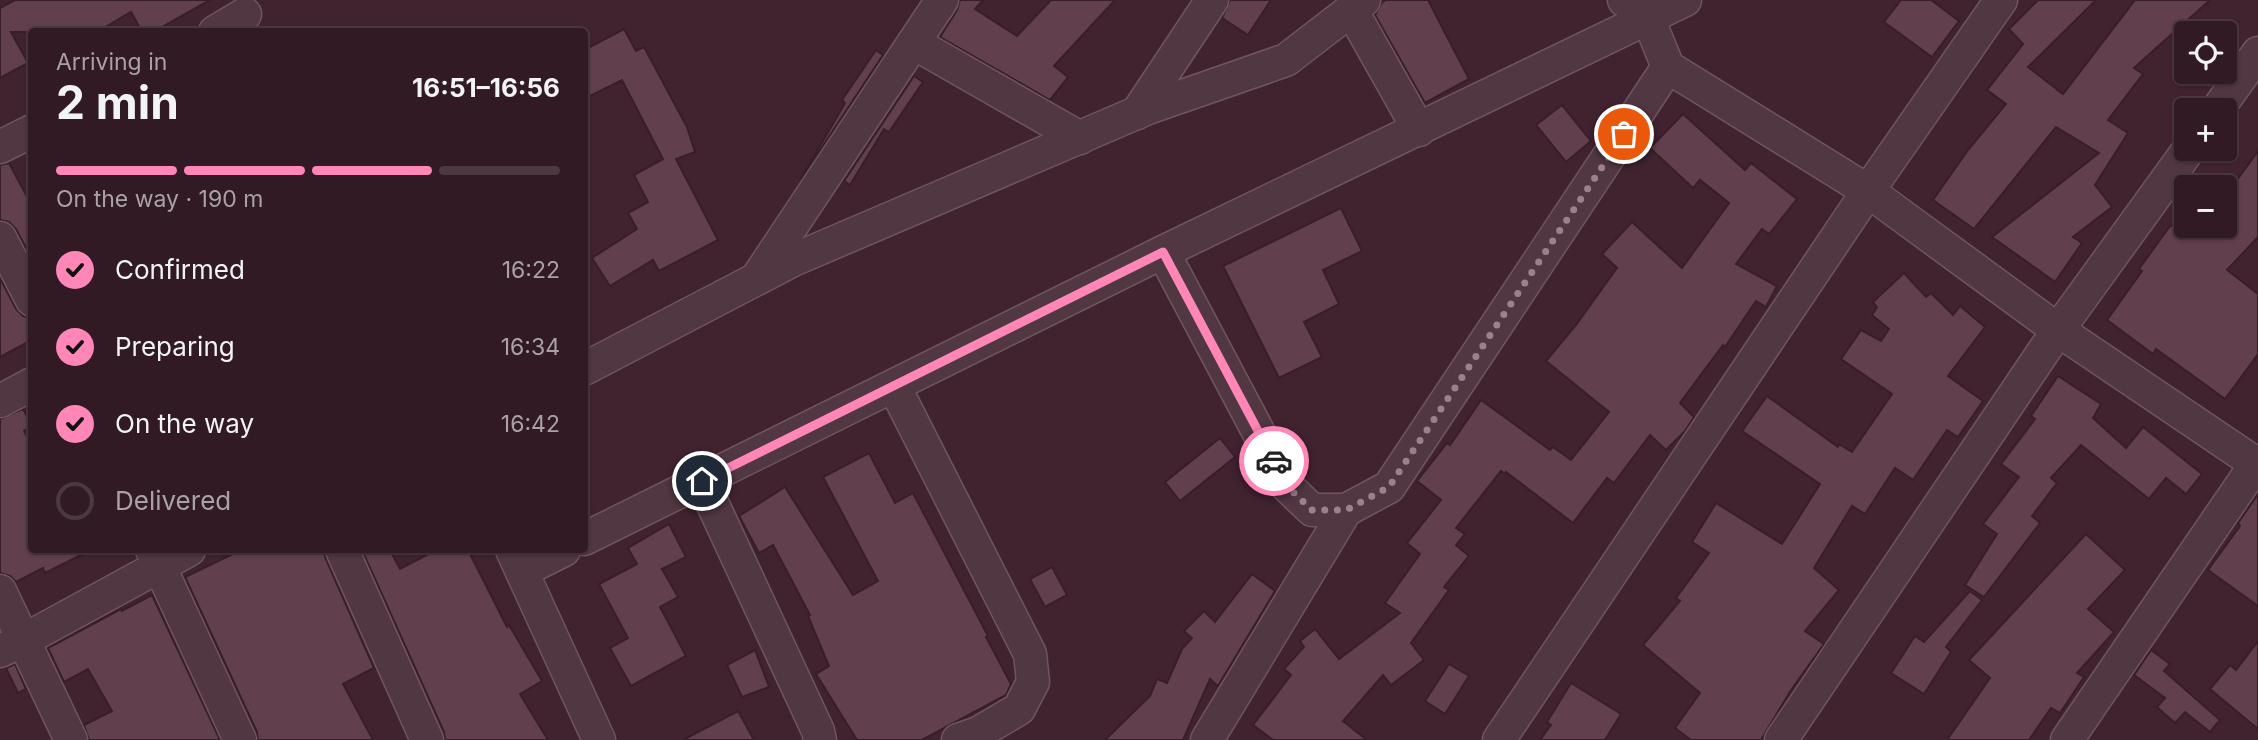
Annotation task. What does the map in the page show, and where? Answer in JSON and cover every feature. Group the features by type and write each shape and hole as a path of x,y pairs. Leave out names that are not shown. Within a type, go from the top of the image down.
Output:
{"street":[{"path":"756,279 942,0"},
{"path":"1138,113 1212,0"},
{"path":"588,538 1163,252 1419,130 1636,9 1685,0"},
{"path":"1499,740 1868,191 2001,0"},
{"path":"588,367 793,260 1138,113 1286,60 1358,5 1419,130"},
{"path":"1636,9 1668,67 1868,191 2058,330 2257,463 2067,740"},
{"path":"223,28 247,15"},
{"path":"914,43 1080,138"},
{"path":"2226,98 2258,53"},
{"path":"1163,252 1287,486 1312,510 1346,510 1389,487 1668,67"},
{"path":"0,146 28,133"},
{"path":"1781,740 2058,330 2180,161"},
{"path":"0,238 28,292"},
{"path":"0,401 28,386"},
{"path":"894,386 1030,654 1033,682 1019,709 978,733 958,740"},
{"path":"702,481 820,740"},
{"path":"1207,740 1346,510"},
{"path":"12,646 156,557 175,553"},
{"path":"342,553 427,740"},
{"path":"550,553 517,560 599,740"},
{"path":"156,557 240,740"},
{"path":"0,591 12,646 71,740"}],"building":[{"path":"15,0 210,0 160,28 140,28 131,12 104,28 28,28 28,32 11,32 28,63 0,78 0,8"},
{"path":"960,0 983,0 975,9 1017,36 1051,0 1115,0 1054,66 1068,77 1050,100 940,37 957,10"},
{"path":"1230,0 1271,0 1248,35 1222,18"},
{"path":"1386,0 1428,0 1469,79 1425,103 1375,15"},
{"path":"1901,0 1931,0 1959,21 1932,57 1884,22"},
{"path":"2038,0 2096,0 2028,67 2063,94 2135,0 2210,0 2187,21 2174,21 2174,32 2134,68 2143,74 2108,120 2128,133 2095,185 2112,207 2073,237 2082,243 2055,282 1992,237 2099,153 2056,127 1974,229 1933,200 1968,150 2006,104 1987,90 2023,44 2009,29"},
{"path":"624,29 636,51 644,47 687,127 695,152 676,159 718,240 659,271 653,260 610,286 592,258 637,229 628,213 648,202 634,175 663,159 622,80 588,97 588,48"},
{"path":"876,50 883,55 801,179 845,103 842,100"},
{"path":"914,76 923,82 889,132 884,129 850,185 844,181"},
{"path":"1562,105 1591,141 1566,162 1536,125"},
{"path":"1683,114 1745,170 1751,163 1797,199 1769,234 1762,229 1736,264 1777,286 1766,307 1756,301 1725,347 1723,345 1680,403 1694,417 1685,431 1666,450 1650,435 1614,483 1607,478 1573,523 1506,472 1505,474 1501,471 1456,528 1465,534 1456,545 1469,556 1444,587 1449,590 1411,643 1424,660 1391,685 1383,675 1343,721 1367,740 1273,740 1253,725 1291,675 1284,669 1304,647 1300,641 1315,629 1339,659 1400,613 1385,603 1420,554 1407,543 1441,500 1417,481 1447,443 1450,445 1481,400 1550,450 1553,447 1571,460 1609,412 1546,361 1617,268 1602,254 1632,222 1682,268 1729,203 1700,180 1693,188 1650,148"},
{"path":"2258,151 2258,237 2227,270 2258,294 2258,354 2225,399 2156,349 2153,354 2107,320 2170,226 2174,226 2174,238 2237,238 2237,180"},
{"path":"9,163 28,199 28,252 16,229 9,222 0,220 0,165"},
{"path":"1341,208 1362,251 1323,270 1339,304 1304,322 1322,357 1279,378 1223,266"},
{"path":"1904,273 1926,297 1931,293 1953,315 1960,306 1985,327 1948,376 1983,401 1958,437 1947,430 1913,480 1895,468 1865,514 1852,506 1814,568 1839,590 1805,631 1824,644 1791,690 1761,740 1691,740 1675,728 1700,693 1643,645 1680,601 1676,598 1709,553 1692,542 1716,503 1782,544 1820,484 1742,431 1767,396 1838,447 1839,444 1852,452 1892,394 1841,359 1861,330 1881,341 1889,329 1872,315 1877,307 1873,302"},
{"path":"0,278 16,309 28,317 28,342 0,357"},
{"path":"2058,376 2101,404 2093,418 2126,448 2143,427 2202,474 2186,494 2166,478 2149,499 2081,445 2051,478 2057,483 2032,516 2040,523 1984,597 1965,585 1997,534 1983,524 2019,477 2001,464 2035,419 2031,416"},
{"path":"23,409 28,418 28,428 24,431 28,438 28,553 85,553 45,573 43,568 16,582 10,576 0,573 0,419"},
{"path":"1220,438 1235,457 1180,501 1165,482"},
{"path":"869,453 895,503 913,493 1011,684 1006,695 922,740 857,740 816,674 829,666 808,616 810,615 773,545 759,553 739,516 785,487 853,595 878,581 823,477"},
{"path":"2258,494 2258,606 2208,570 2240,526 2238,523"},
{"path":"669,524 686,557 662,569 678,597 660,607 686,656 631,686 610,648 628,638 599,584 637,564 628,548"},
{"path":"2086,534 2125,570 2088,609 2114,632 2077,673 2084,677 2060,713 2051,708 2029,740 1947,740 1990,678 1969,660"},
{"path":"235,553 324,553 374,668 343,684 373,740 258,740 257,732 185,577"},
{"path":"363,553 392,553 400,569 430,553 470,553 507,627 509,625 542,681 520,694 548,740 445,740 444,732"},
{"path":"1052,567 1067,595 1045,607 1030,579"},
{"path":"1252,574 1275,591 1218,686 1210,679 1183,740 1105,740 1150,696 1157,679 1167,683 1182,649 1192,638 1184,631 1204,611 1215,622"},
{"path":"1970,591 1982,600 1946,647 1951,652 1924,694 1891,673 1915,636 1924,642"},
{"path":"152,595 220,740 89,740 84,725 112,711 88,669 64,682 48,648"},
{"path":"2258,641 2258,729 2210,689 2230,665 2236,670"},
{"path":"755,650 769,687 742,697 727,665"},
{"path":"2151,650 2170,664 2164,671 2220,720 2210,732 2185,712 2175,723 2157,707 2165,698 2134,675"},
{"path":"15,664 26,689 18,693 6,668"},
{"path":"1449,664 1469,676 1445,714 1425,701"},
{"path":"1571,683 1621,714 1605,740 1540,740 1551,725 1547,722"},
{"path":"738,711 754,740 683,740"}],"way so far":[{"path":"1274,461 1287,486 1312,510 1346,510 1389,487 1624,134"}],"route":[{"path":"702,481 1163,252 1274,461"}]}
